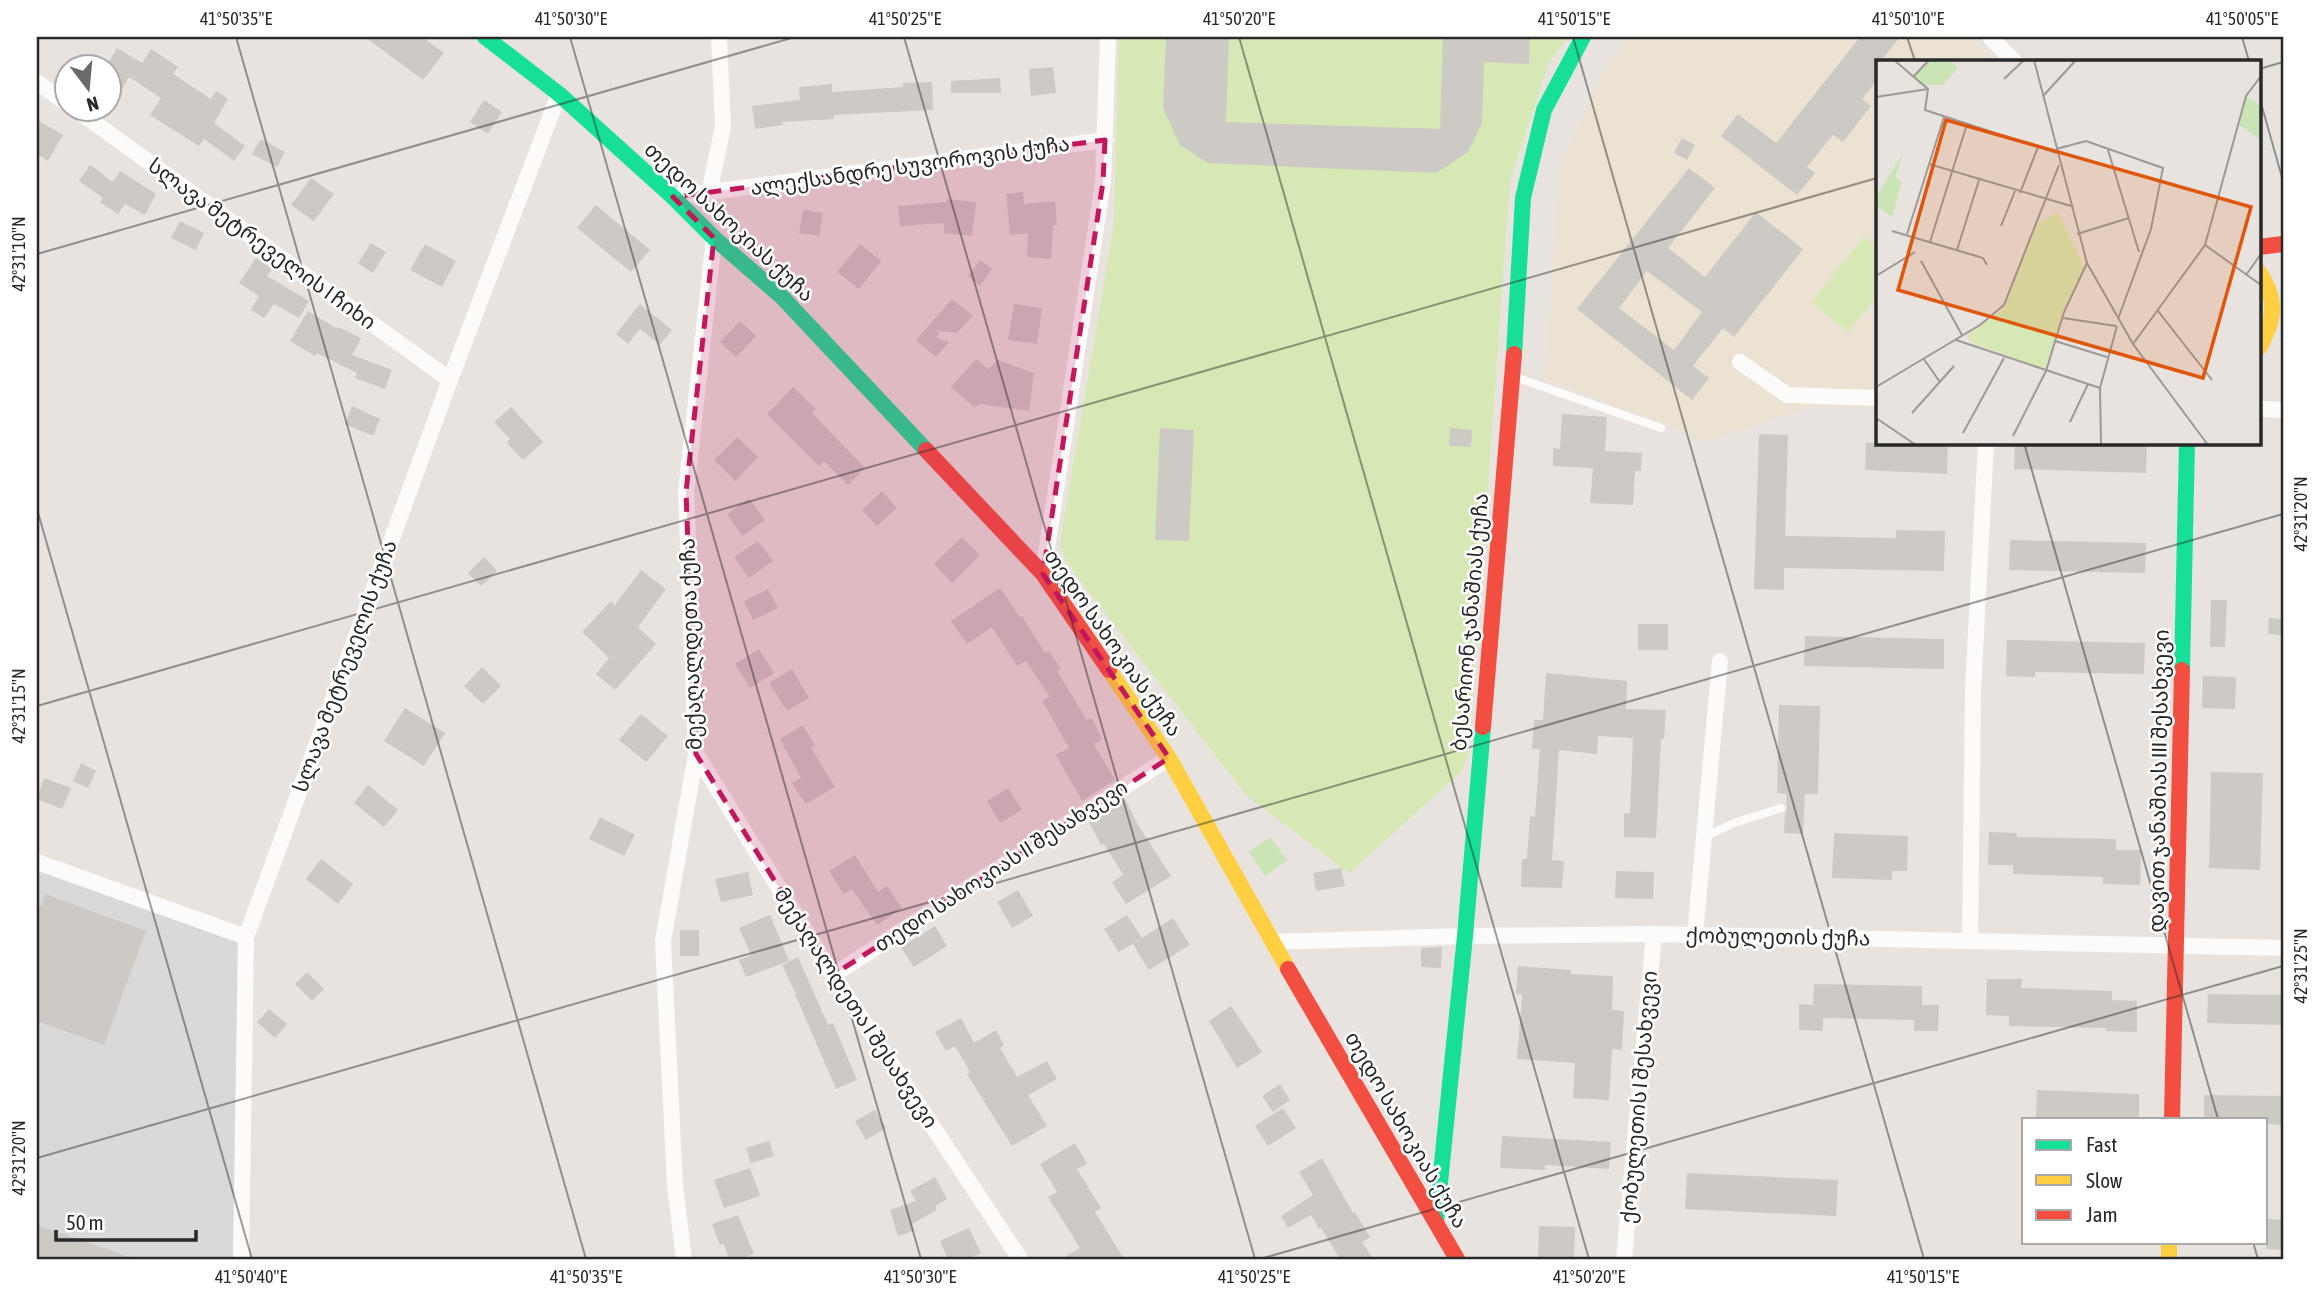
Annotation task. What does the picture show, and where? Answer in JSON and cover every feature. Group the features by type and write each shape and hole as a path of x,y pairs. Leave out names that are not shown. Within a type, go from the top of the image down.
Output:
{"street":[{"name":"თედო სახოკიას ქუჩა","path":"485,37 559,94 673,197 714,238 782,297 1043,574 1169,758 1272,942 1457,1259"},
{"path":"709,193 723,127 719,37"},
{"path":"1043,574 1103,182 1108,37"},
{"name":"ბესარიონ ჯანაშიას ქუჩა","path":"1436,1222 1465,936 1513,376 1523,198 1544,110 1583,37"},
{"path":"1990,37 2013,60"},
{"path":"37,82 52,93"},
{"name":"სლავა მეტრეველის ქუჩა","path":"241,1259 246,937 450,380 559,94"},
{"name":"სლავა მეტრეველის I ჩიხი","path":"93,122 450,380"},
{"name":"ალექსანდრე სუვოროვის ქუჩა","path":"673,197 1105,140"},
{"name":"მექაღალდეთა ქუჩა","path":"684,1259 675,1186 663,941 696,754 687,492 714,238"},
{"path":"2260,247 2283,244"},
{"path":"2260,273 2273,306 2274,317 2260,346"},
{"path":"2273,306 2283,284"},
{"path":"1740,362 1787,395 1876,398"},
{"path":"2260,409 2283,410"},
{"path":"1970,940 1973,690 1986,444"},
{"name":"დავით ჯანაშიას III შესახვევი","path":"2172,1118 2187,444"},
{"path":"1695,936 1720,661"},
{"name":"მექაღალდეთა I შესახვევი","path":"696,754 833,975 1020,1259"},
{"name":"თედო სახოკიას II შესახვევი","path":"833,975 1169,758"},
{"path":"37,862 246,937"},
{"name":"ქობულეთის ქუჩა","path":"1272,942 1654,934 2283,948"},
{"name":"ქობულეთის I შესახვევი","path":"1624,1259 1654,934"}],"lane":[{"path":"1513,376 1661,428"},
{"path":"1704,837 1734,823 1781,808"}],"highlighted area":[{"path":"1105,140 1103,182 1043,574 1169,758 833,975 696,754 686,492 714,238 673,197"}],"shaded area":[{"path":"1631,37 1971,37 1994,60 1876,60 1876,408 1811,406 1709,441 1545,379 1560,168 1604,71"},
{"path":"37,862 246,937 234,1259 37,1259"}],"green space":[{"path":"1119,37 1568,37 1549,63 1510,181 1468,755 1461,772 1349,873 1246,795 1069,566 1060,544 1114,224"},
{"path":"1864,237 1876,247 1876,297 1848,332 1811,302"},
{"path":"1270,837 1287,860 1265,876 1249,852"}],"building":[{"path":"365,37 422,37 444,53 423,80"},
{"path":"1166,37 1229,37 1226,122 1440,129 1443,37 1530,37 1529,64 1484,62 1482,123 1468,152 1436,173 1208,163 1180,145 1163,108"},
{"path":"1860,37 1900,37 1882,60 1876,60 1876,81 1862,99 1871,106 1843,142 1833,135 1807,167 1815,173 1797,195 1721,136 1738,114 1776,143"},
{"path":"117,48 142,63 151,49 178,67 173,74 211,99 216,91 228,99 214,123 245,146 234,161 204,139 199,146 150,115 161,98 129,77 122,90 122,52 115,52"},
{"path":"1053,67 1056,93 1031,96 1029,69"},
{"path":"1000,78 1001,93 951,93 951,81"},
{"path":"932,82 933,110 834,115 834,119 782,122 783,125 755,129 752,106 800,100 799,87 832,84 832,92"},
{"path":"484,100 502,112 488,134 470,122"},
{"path":"37,120 63,135 48,161 37,154"},
{"path":"1682,138 1695,145 1687,160 1674,153"},
{"path":"261,139 285,152 277,167 252,154"},
{"path":"90,165 113,182 120,171 156,194 145,215 125,204 118,214 100,202 103,198 79,181"},
{"path":"1689,168 1715,188 1668,248 1705,277 1756,212 1803,249 1734,337 1723,328 1693,366 1709,378 1692,400 1577,309","holes":["1647,271 1702,312 1674,350 1619,308"]},
{"path":"311,178 334,194 314,221 291,205"},
{"path":"1023,192 1024,204 1055,201 1057,225 1053,225 1051,259 1027,257 1028,233 1010,235 1006,194"},
{"path":"947,199 976,202 972,236 944,233 944,223 900,226 898,206 946,202"},
{"path":"596,205 650,250 631,272 577,228"},
{"path":"803,210 823,213 819,236 799,233"},
{"path":"180,221 204,233 196,250 171,238"},
{"path":"371,243 386,252 373,273 358,263"},
{"path":"425,244 456,261 442,287 410,270"},
{"path":"860,244 881,261 859,289 837,272"},
{"path":"256,258 272,269 267,276 309,301 299,318 274,304 264,318 251,310 259,296 239,283"},
{"path":"980,260 992,269 980,286 968,276"},
{"path":"952,299 973,316 957,333 935,330 939,333 937,338 949,342 936,357 916,340"},
{"path":"640,304 672,330 660,345 640,329 628,344 616,334"},
{"path":"1014,304 1042,308 1037,344 1008,340"},
{"path":"308,311 337,329 338,327 361,338 352,355 392,370 385,389 355,378 357,373 317,353 315,356 290,341"},
{"path":"740,321 756,336 736,357 720,342"},
{"path":"976,359 988,369 998,360 1034,373 1029,411 979,404 975,408 951,387"},
{"path":"793,387 816,409 812,413 865,468 848,485 824,461 819,466 767,414"},
{"path":"352,406 380,419 373,436 345,424"},
{"path":"511,407 543,442 523,460 507,443 510,439 494,422"},
{"path":"1562,414 1607,417 1605,451 1642,453 1641,471 1635,471 1633,505 1590,503 1593,468 1553,466 1553,448 1560,449"},
{"path":"1160,428 1194,430 1189,541 1155,540"},
{"path":"1450,428 1472,430 1471,447 1449,446"},
{"path":"1759,434 1788,435 1785,536 1896,538 1896,530 1945,531 1944,571 1784,568 1784,590 1754,589"},
{"path":"737,437 758,457 735,481 714,460"},
{"path":"1866,443 1948,444 1947,474 1865,470"},
{"path":"2015,444 2147,444 2146,473 2014,469"},
{"path":"882,491 897,508 877,526 862,510"},
{"path":"749,498 765,520 742,536 727,514"},
{"path":"962,537 980,555 952,583 934,564"},
{"path":"2010,540 2146,543 2145,573 2009,570"},
{"path":"758,541 773,561 749,578 734,557"},
{"path":"484,557 497,571 481,586 468,573"},
{"path":"641,570 666,589 638,627 656,644 615,690 596,674 609,658 582,632 611,601 615,605"},
{"path":"1000,588 1020,617 1022,616 1045,653 1049,651 1061,669 1057,671 1087,720 1092,718 1102,740 1094,744 1115,780 1082,801 1056,755 1069,748 1042,701 1050,697 1026,661 1017,666 992,627 967,644 951,621"},
{"path":"768,589 778,608 753,620 744,601"},
{"path":"2211,600 2227,600 2225,647 2210,647"},
{"path":"2269,618 2283,619 2283,635 2268,634"},
{"path":"1638,624 1668,624 1668,650 1638,650"},
{"path":"1805,636 1944,639 1944,669 1804,666"},
{"path":"2007,640 2145,643 2144,674 2035,672 2035,677 2006,676"},
{"path":"759,649 774,673 750,688 735,664"},
{"path":"482,667 501,686 483,704 464,686"},
{"path":"792,669 809,698 787,711 769,683"},
{"path":"1546,673 1627,681 1626,709 1666,710 1664,739 1661,739 1656,838 1624,837 1624,813 1630,813 1633,738 1598,736 1597,754 1559,750 1552,860 1564,861 1562,888 1521,887 1522,859 1527,859 1530,816 1535,817 1540,749 1532,749 1534,720 1543,720"},
{"path":"2203,676 2236,677 2235,709 2202,708"},
{"path":"1779,705 1820,706 1818,794 1805,794 1803,834 1784,833 1786,794 1777,793"},
{"path":"405,708 445,733 424,766 384,741"},
{"path":"641,714 668,736 646,762 619,740"},
{"path":"803,725 815,746 811,748 835,787 806,804 792,783 801,778 780,739"},
{"path":"81,763 96,771 88,788 73,781"},
{"path":"2211,772 2263,773 2260,870 2209,868"},
{"path":"44,778 71,788 62,809 37,799"},
{"path":"368,785 398,810 384,827 354,803"},
{"path":"1008,788 1022,810 1000,823 987,801"},
{"path":"1125,799 1138,825 1171,876 1126,904 1112,882 1123,875 1104,844 1101,845 1089,822"},
{"path":"600,817 635,835 624,856 589,839"},
{"path":"1989,832 2017,833 2017,837 2116,839 2116,850 2141,850 2140,885 2103,884 2103,877 2013,874 2013,865 1988,865"},
{"path":"1834,833 1908,836 1907,871 1892,871 1892,880 1832,878"},
{"path":"855,855 878,892 887,886 902,908 877,925 852,889 844,894 829,871"},
{"path":"321,859 353,884 338,904 306,879"},
{"path":"1341,868 1345,886 1316,891 1313,873"},
{"path":"1616,871 1654,872 1653,899 1615,898"},
{"path":"748,872 753,895 721,902 715,879"},
{"path":"1018,890 1033,916 1012,928 997,902"},
{"path":"45,894 146,931 104,1045 37,1021 37,917"},
{"path":"770,915 789,961 746,977 739,960 751,955 739,928"},
{"path":"1127,915 1142,938 1119,952 1104,929"},
{"path":"1173,918 1190,945 1149,970 1133,944"},
{"path":"935,926 947,946 914,967 901,947"},
{"path":"680,930 699,930 699,956 680,956"},
{"path":"1442,947 1441,968 1421,967 1421,948"},
{"path":"798,957 828,1025 833,1023 857,1080 836,1089 782,965"},
{"path":"1518,966 1571,970 1570,974 1613,976 1612,1010 1624,1011 1622,1050 1612,1049 1609,1100 1573,1098 1575,1063 1517,1059 1522,995 1516,994"},
{"path":"307,972 324,989 312,1001 295,984"},
{"path":"1987,979 2022,979 2021,988 2112,991 2112,1000 2137,1001 2137,1032 2106,1031 2106,1028 2009,1026 2009,1016 1986,1015"},
{"path":"1814,984 1922,986 1922,1005 1939,1005 1938,1031 1914,1031 1914,1020 1823,1018 1823,1031 1799,1030 1799,1004 1813,1005"},
{"path":"2208,994 2283,995 2283,1025 2207,1023"},
{"path":"1231,1006 1262,1052 1237,1068 1209,1021"},
{"path":"269,1009 287,1024 275,1038 257,1022"},
{"path":"961,1018 974,1043 996,1030 1004,1045 1000,1048 1017,1077 1047,1061 1057,1079 1028,1095 1047,1126 1012,1146 967,1074 970,1072 955,1046 946,1051 935,1032"},
{"path":"1280,1084 1290,1100 1273,1112 1262,1096"},
{"path":"2037,1090 2139,1094 2139,1118 2036,1118"},
{"path":"2204,1095 2283,1096 2283,1125 2268,1124 2268,1118 2204,1118"},
{"path":"1283,1108 1296,1128 1268,1146 1255,1126"},
{"path":"875,1110 886,1128 866,1140 855,1121"},
{"path":"1502,1136 1611,1142 1609,1169 1545,1165 1545,1170 1500,1168"},
{"path":"769,1141 774,1156 751,1163 746,1148"},
{"path":"1075,1143 1087,1164 1077,1169 1101,1208 1095,1212 1124,1259 1061,1259 1080,1248 1048,1197 1057,1192 1040,1164"},
{"path":"1322,1158 1370,1237 1362,1242 1373,1259 1340,1259 1311,1215 1288,1228 1281,1216 1313,1195 1299,1172"},
{"path":"750,1168 760,1196 724,1208 714,1180"},
{"path":"1687,1173 1838,1180 1836,1216 1685,1209"},
{"path":"935,1177 947,1199 935,1206 937,1210 912,1224 914,1231 898,1236 890,1210 916,1201 910,1191"},
{"path":"738,1215 754,1254 729,1259 712,1224"},
{"path":"2268,1219 2283,1220 2283,1250 2266,1249"},
{"path":"37,1225 129,1257 37,1259"},
{"path":"1539,1226 1575,1227 1574,1259 1538,1259"},
{"path":"969,1228 981,1253 967,1259 948,1259 940,1241"}],"traffic: fast":[{"path":"485,37 559,94 673,197 714,238 782,297 926,450"},
{"path":"1514,354 1523,198 1544,110 1583,37"},
{"path":"2182,670 2187,444"},
{"path":"1436,1222 1483,727"}],"traffic: slow":[{"path":"2260,274 2272,301 2271,319 2260,346"},
{"path":"1109,670 1169,758 1288,969"},
{"path":"2169,1244 2169,1259"}],"traffic: jam":[{"path":"2260,247 2283,244"},
{"path":"1483,727 1514,354"},
{"path":"926,450 1043,574 1109,670"},
{"path":"2172,1118 2182,670"},
{"path":"1288,969 1457,1259"}]}
